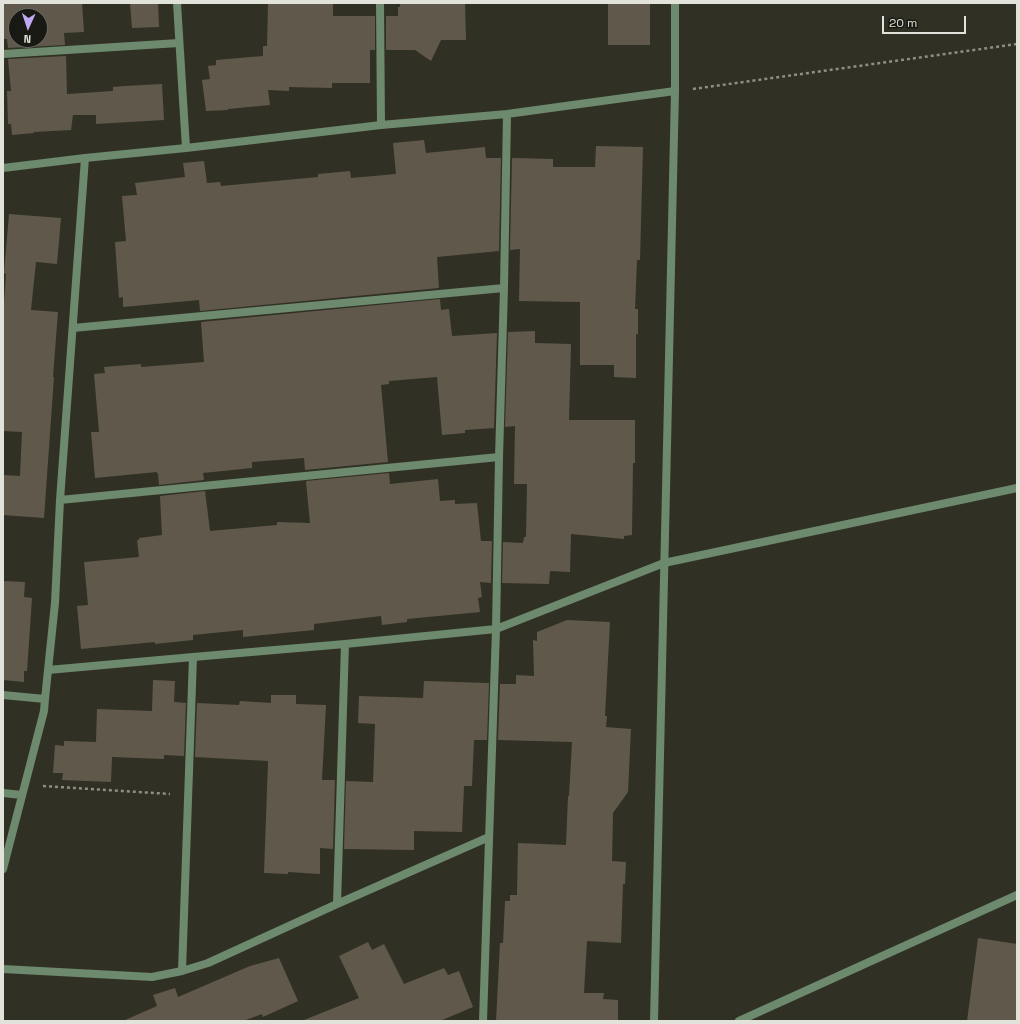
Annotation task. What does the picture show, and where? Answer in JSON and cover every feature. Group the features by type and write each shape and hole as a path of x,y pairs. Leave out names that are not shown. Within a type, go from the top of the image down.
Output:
{"street":[{"path":"177,3 186,148"},
{"path":"380,3 381,125"},
{"path":"654,1021 676,3"},
{"path":"3,54 179,43"},
{"path":"3,168 381,125 507,114 675,91"},
{"path":"483,1021 496,629 507,114"},
{"path":"3,869 44,711 55,603 60,500 85,158"},
{"path":"73,328 504,288"},
{"path":"60,500 499,457"},
{"path":"48,670 496,629 664,563 1017,488"},
{"path":"337,904 345,644"},
{"path":"182,971 193,657"},
{"path":"3,695 45,699"},
{"path":"3,793 22,795"},
{"path":"3,969 152,977 182,971 208,963 337,904 490,837"},
{"path":"739,1021 1017,895"}],"path":[{"path":"675,91 1017,44"},
{"path":"25,784 188,795"}],"building":[{"path":"3,3 82,3 84,32 64,33 65,45 48,46 48,8 8,8 8,48 7,39 3,39"},
{"path":"130,3 158,3 159,27 132,28"},
{"path":"268,3 333,3 333,16 375,16 375,50 370,50 370,83 332,83 332,88 289,87 289,91 268,90 270,105 206,111 202,80 210,79 208,66 216,65 216,60 263,56 263,46 267,46"},
{"path":"400,3 465,3 466,40 441,40 431,61 415,50 386,50 386,16 398,16 398,7 400,7"},
{"path":"608,3 650,3 650,45 608,45"},
{"path":"66,56 67,94 113,91 113,87 162,84 164,120 96,124 96,115 73,115 71,130 12,135 11,124 8,124 7,91 11,91 8,59"},
{"path":"424,140 426,153 485,147 486,158 501,158 499,251 437,257 439,288 200,311 199,300 123,307 123,297 119,298 115,242 126,241 122,196 137,195 135,183 185,177 183,163 204,161 207,183 220,182 221,186 318,177 318,174 350,171 351,178 396,174 393,143"},
{"path":"596,146 643,147 640,260 637,260 635,309 638,309 638,334 636,334 636,378 614,377 614,365 580,365 580,302 519,301 520,249 510,250 512,158 553,159 553,167 595,167"},
{"path":"9,214 61,218 57,264 36,262 31,310 58,312 44,518 3,515 3,475 20,476 22,432 3,431 3,316 6,274 4,273"},
{"path":"440,299 441,310 449,309 452,336 497,333 494,428 465,430 465,433 442,435 437,377 389,381 389,384 381,385 388,462 305,470 304,458 252,462 252,468 203,473 204,480 159,485 157,472 95,478 91,432 99,432 94,374 105,373 104,367 141,364 141,367 204,362 201,322"},
{"path":"535,331 535,343 571,344 569,420 635,420 632,535 624,536 624,539 571,534 570,572 550,571 549,584 502,583 503,542 523,543 524,537 526,537 527,484 514,484 515,426 505,427 508,332"},
{"path":"389,473 390,484 438,479 440,501 455,500 455,504 477,503 481,541 492,541 491,583 480,582 482,597 478,598 480,612 407,619 407,622 382,625 381,616 314,624 314,630 243,637 243,630 193,635 193,640 81,649 77,606 88,605 84,562 139,557 137,540 139,540 139,538 162,535 160,496 205,491 210,531 277,525 277,522 310,523 306,481"},
{"path":"3,581 25,582 24,597 32,598 27,671 24,671 24,682 3,680"},
{"path":"567,620 610,622 605,716 607,716 606,727 631,729 628,792 613,813 612,861 626,862 625,884 623,884 621,943 587,941 584,993 604,993 603,999 618,1000 618,1021 496,1021 500,943 503,943 505,901 510,901 510,895 517,895 518,843 566,845 572,742 498,740 500,684 516,684 516,675 534,676 533,640 537,641 537,632"},
{"path":"153,680 175,681 174,702 186,703 184,756 164,755 164,759 112,757 111,782 62,780 63,773 53,773 55,745 64,746 64,741 96,742 97,709 152,711"},
{"path":"424,681 489,683 487,740 474,740 472,786 464,786 462,832 414,831 414,850 344,849 346,781 373,782 375,724 358,723 359,696 423,698"},
{"path":"271,695 296,695 296,704 326,705 322,780 335,780 333,849 320,848 320,874 288,872 288,874 264,873 268,761 195,757 197,703 239,705 240,701 271,703"},
{"path":"978,938 1017,944 1017,1021 967,1021"},
{"path":"368,942 372,950 384,944 404,984 444,968 448,975 459,971 473,1007 440,1021 304,1021 359,998 339,956"},
{"path":"279,958 298,1001 263,1017 262,1014 243,1021 123,1021 157,1006 153,995 175,988 178,997 250,966"}]}
